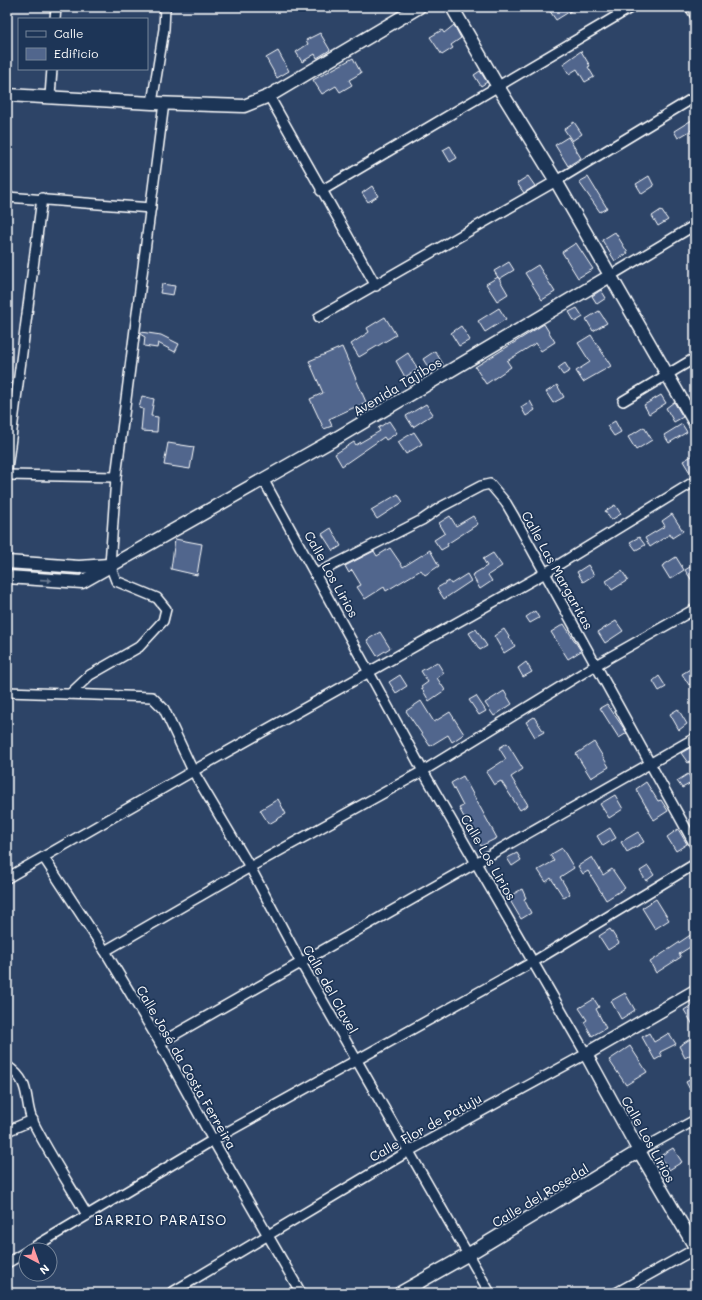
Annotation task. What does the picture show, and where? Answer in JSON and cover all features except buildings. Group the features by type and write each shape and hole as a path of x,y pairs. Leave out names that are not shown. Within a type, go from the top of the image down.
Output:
{"street":[{"path":"55,18 56,7"},
{"path":"7,692 70,694 90,675 139,646 164,621 166,609 158,598 116,581 110,565 116,478 151,208 165,7"},
{"path":"7,95 244,106 269,96 418,7"},
{"path":"452,7 497,85 556,181 695,423"},
{"path":"321,191 497,85 632,7"},
{"path":"690,7 695,15"},
{"path":"50,96 52,70"},
{"path":"269,96 321,191 376,286"},
{"path":"319,318 556,181 695,97"},
{"path":"7,197 42,198 151,208"},
{"path":"7,469 42,198"},
{"name":"Avenida Tajibos","path":"7,578 82,582 340,436 695,225"},
{"path":"623,401 695,358"},
{"path":"7,475 116,478"},
{"name":"Calle Los Lirios","path":"263,479 423,771 586,1054 639,1151 695,1248"},
{"path":"7,878 194,770 544,573 695,481"},
{"name":"Calle Las Margaritas","path":"316,574 422,520 440,507 481,486 490,484 506,503 695,845"},
{"name":"Avenida Tajibos","path":"7,562 79,567 110,565"},
{"path":"105,950 250,867 423,771 596,665 695,609"},
{"name":"Calle del Clavel","path":"70,694 152,697 164,709 194,770 250,867 301,963 490,1293"},
{"path":"160,1043 695,738"},
{"name":"Calle José da Costa Ferreira","path":"44,858 105,950 160,1043 213,1140 269,1234 301,1293"},
{"path":"42,1242 213,1140 357,1062 533,962 695,864"},
{"name":"Calle Flor de Patuju","path":"171,1293 409,1151 586,1054 695,991"},
{"path":"7,1066 14,1070 27,1090 33,1120 86,1215"},
{"path":"7,1131 33,1120"},
{"name":"Calle del Rosedal","path":"400,1293 469,1254 639,1151 695,1120"},
{"path":"616,1293 695,1248"},
{"path":"7,1264 18,1257"}],"district":[{"name":"BARRIO PARAISO","path":"161,1219"}]}
